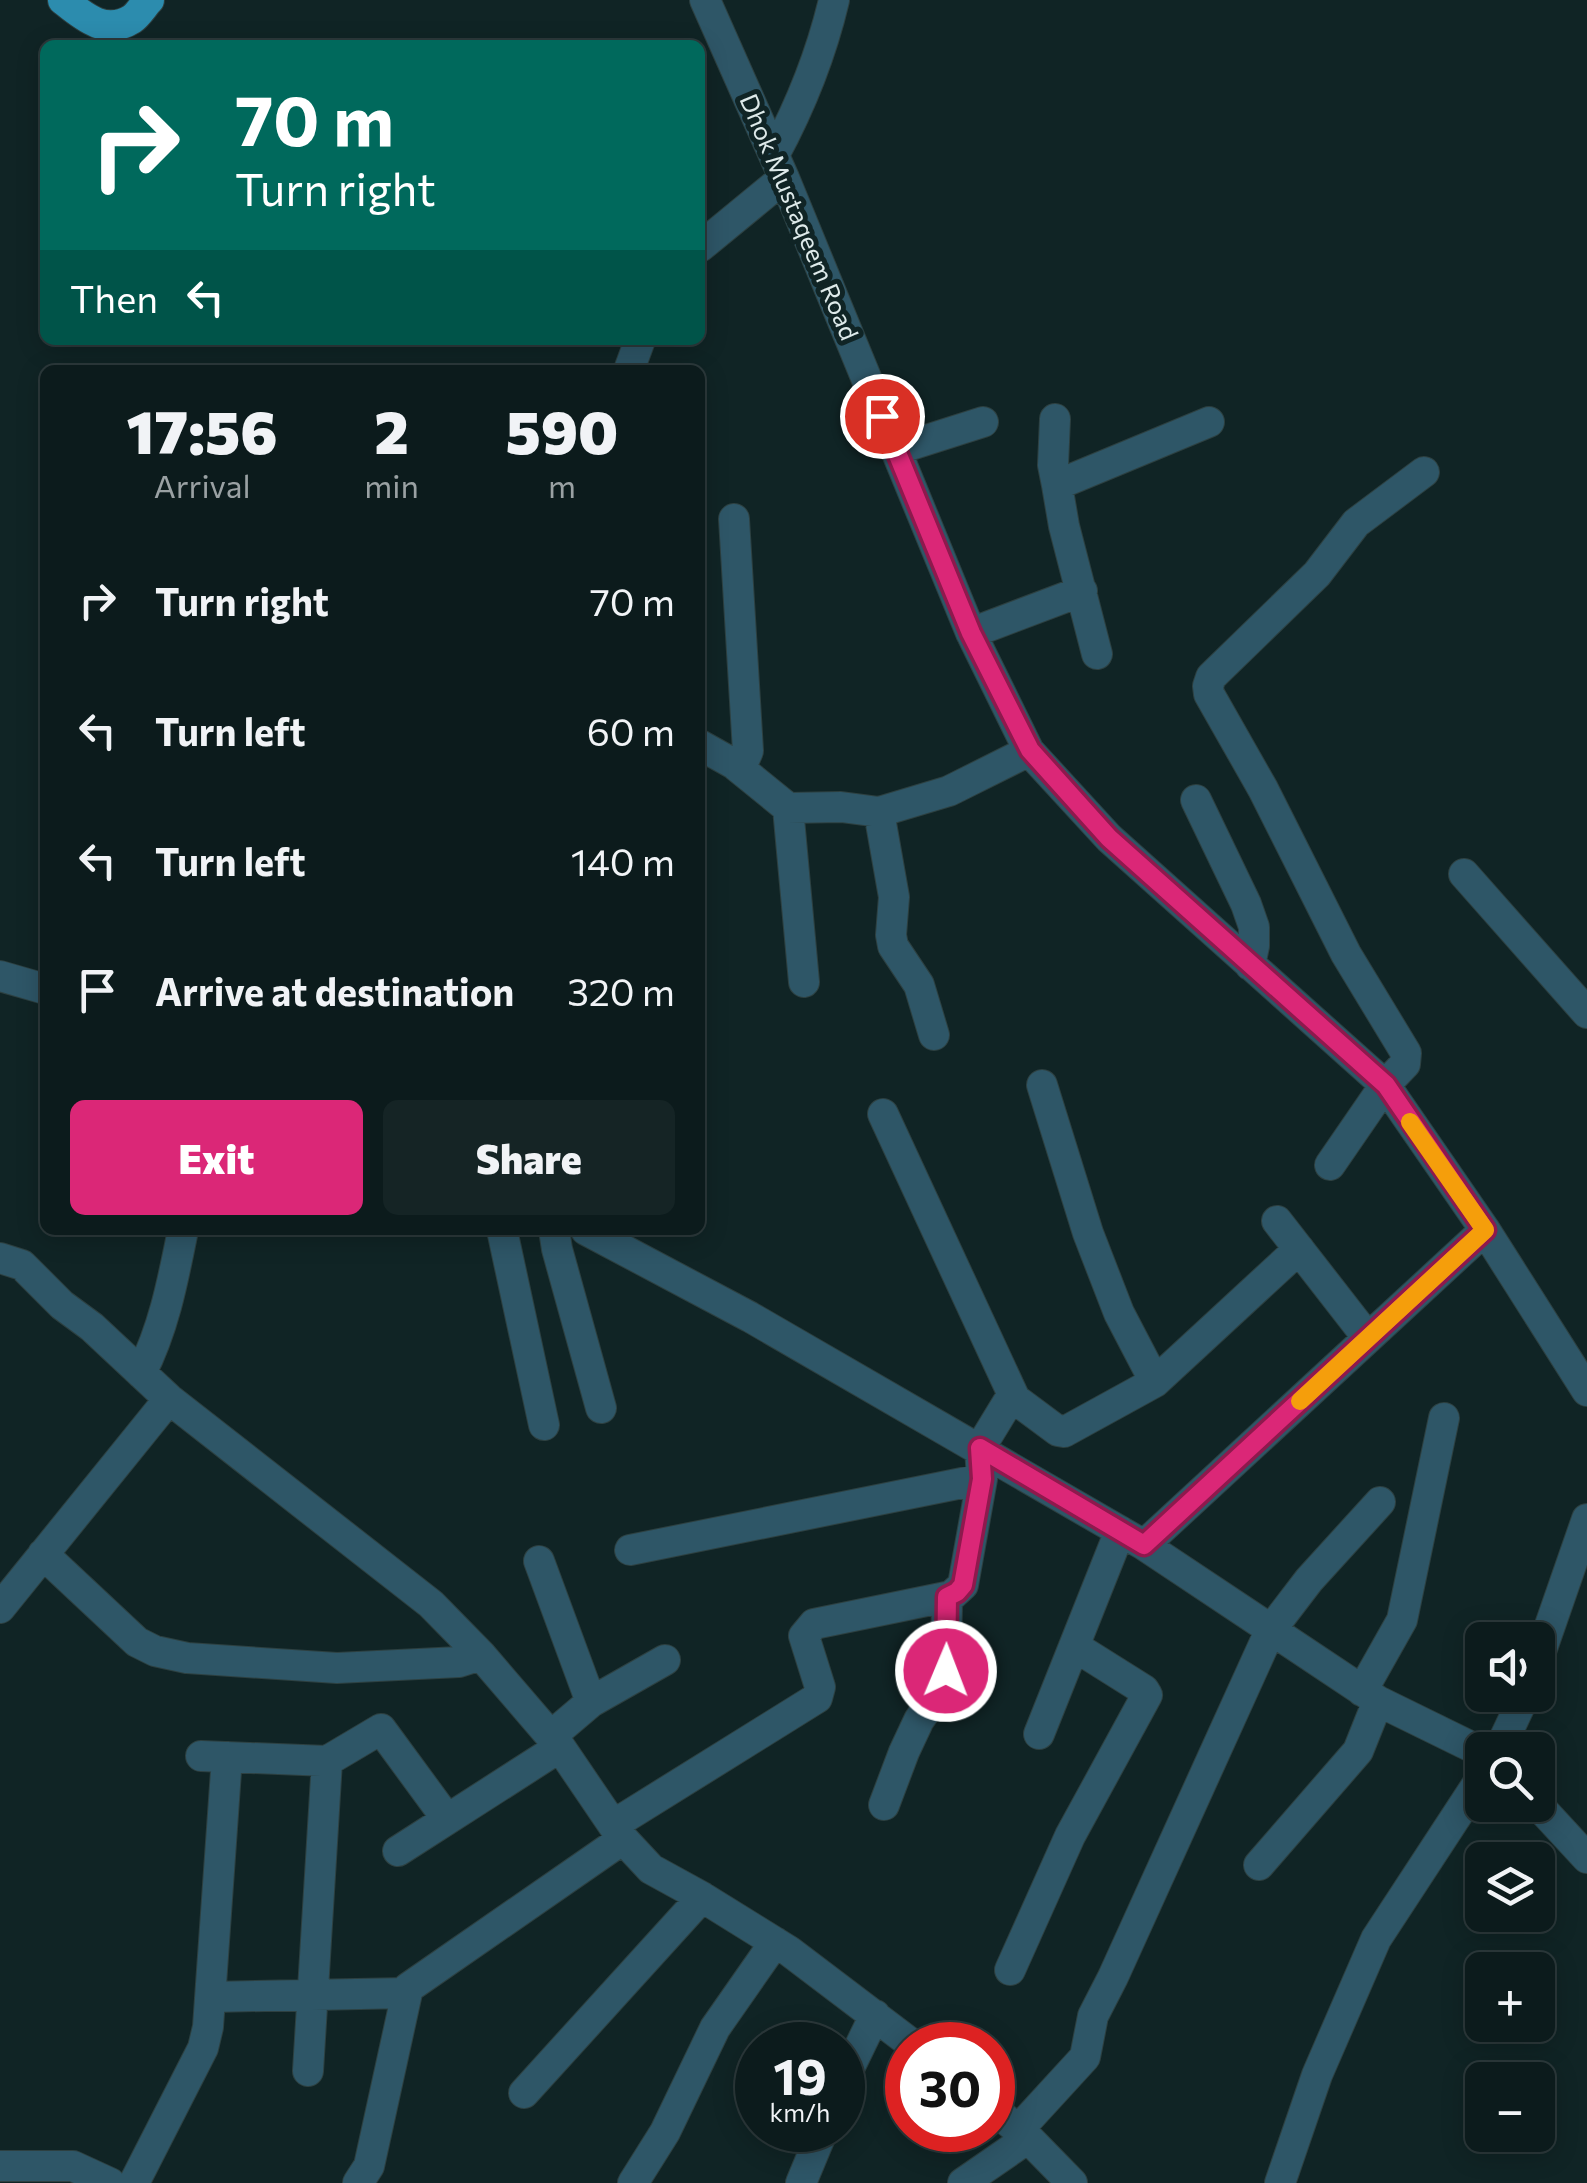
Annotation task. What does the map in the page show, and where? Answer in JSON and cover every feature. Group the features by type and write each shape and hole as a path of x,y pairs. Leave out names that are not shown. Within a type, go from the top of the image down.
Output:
{"main road":[{"path":"63,0 92,23 112,24 132,19 149,0"}],"street":[{"name":"Dhok Mustaqeem Road","path":"705,0 779,166 971,633 1030,750 1109,838 1386,1085 1485,1230 1587,1391"},
{"path":"705,242 779,166 823,47 834,0"},
{"path":"1055,419 1053,465 1096,654"},
{"path":"896,450 984,422"},
{"path":"1057,485 1209,422"},
{"path":"1330,1165 1405,1064 1406,1053 1346,954 1208,686 1211,677 1317,574 1356,524 1424,472"},
{"path":"734,519 748,750 734,764"},
{"path":"971,633 1082,591"},
{"path":"705,749 734,764 788,808 841,807 879,812 949,792 1030,750"},
{"path":"1196,800 1254,927 1250,965"},
{"path":"788,808 804,982"},
{"path":"879,812 894,897 890,935 893,946 919,984 934,1035"},
{"path":"1464,874 1587,1012"},
{"path":"0,976 40,987"},
{"path":"1042,1085 1088,1233 1120,1313 1156,1382"},
{"path":"883,1114 1015,1399 1058,1432 1156,1382 1299,1249"},
{"path":"1277,1222 1368,1338"},
{"path":"1039,1734 1074,1646 1132,1538 1368,1338 1485,1230"},
{"path":"142,1373 169,1301 182,1235"},
{"path":"503,1235 544,1424"},
{"path":"555,1235 601,1408"},
{"path":"604,1235 636,1244 981,1464 1132,1538 1370,1696 1465,1744"},
{"path":"0,1258 22,1265 169,1399 431,1604 482,1655 556,1741 618,1832 651,1869 775,1942 885,2023"},
{"path":"0,1608 169,1399"},
{"path":"358,2183 369,2166 412,1984 618,1832 817,1698 820,1687 804,1636 814,1624 957,1592 963,1585 981,1464 1008,1402 1015,1399"},
{"path":"1260,1866 1358,1751 1370,1696 1402,1620 1444,1418"},
{"path":"630,1550 981,1464"},
{"path":"962,2183 1024,2133 1085,2057 1093,2016 1270,1631 1309,1580 1380,1502"},
{"path":"1551,1622 1587,1519"},
{"path":"44,1554 138,1642 155,1651 187,1658 337,1668 459,1662 482,1655"},
{"path":"538,1561 591,1702"},
{"path":"884,1805 919,1720 941,1690 946,1671 947,1597"},
{"path":"1010,1970 1070,1836 1145,1701 1144,1690 1074,1646"},
{"path":"398,1851 556,1741 591,1702 665,1660"},
{"path":"134,2183 203,2048 208,2026 214,1757 327,1762 381,1730 447,1820"},
{"path":"308,2071 327,1762"},
{"path":"1280,2183 1316,2075 1376,1939 1465,1803"},
{"path":"1554,1822 1587,1858"},
{"path":"524,2093 702,1897"},
{"path":"632,2183 665,2132 715,2028 775,1942"},
{"path":"210,1997 407,1993"},
{"path":"865,2036 875,2015"},
{"path":"1015,2126 1072,2183"},
{"path":"800,2183 813,2152"},
{"path":"0,2166 72,2166 110,2183"}],"slow traffic":[{"path":"1300,1401 1485,1230 1410,1122"}],"route":[{"path":"882,416 971,633 1030,750 1109,838 1386,1085 1485,1230 1144,1545 980,1448 982,1479 963,1585 947,1597 946,1671"}]}
